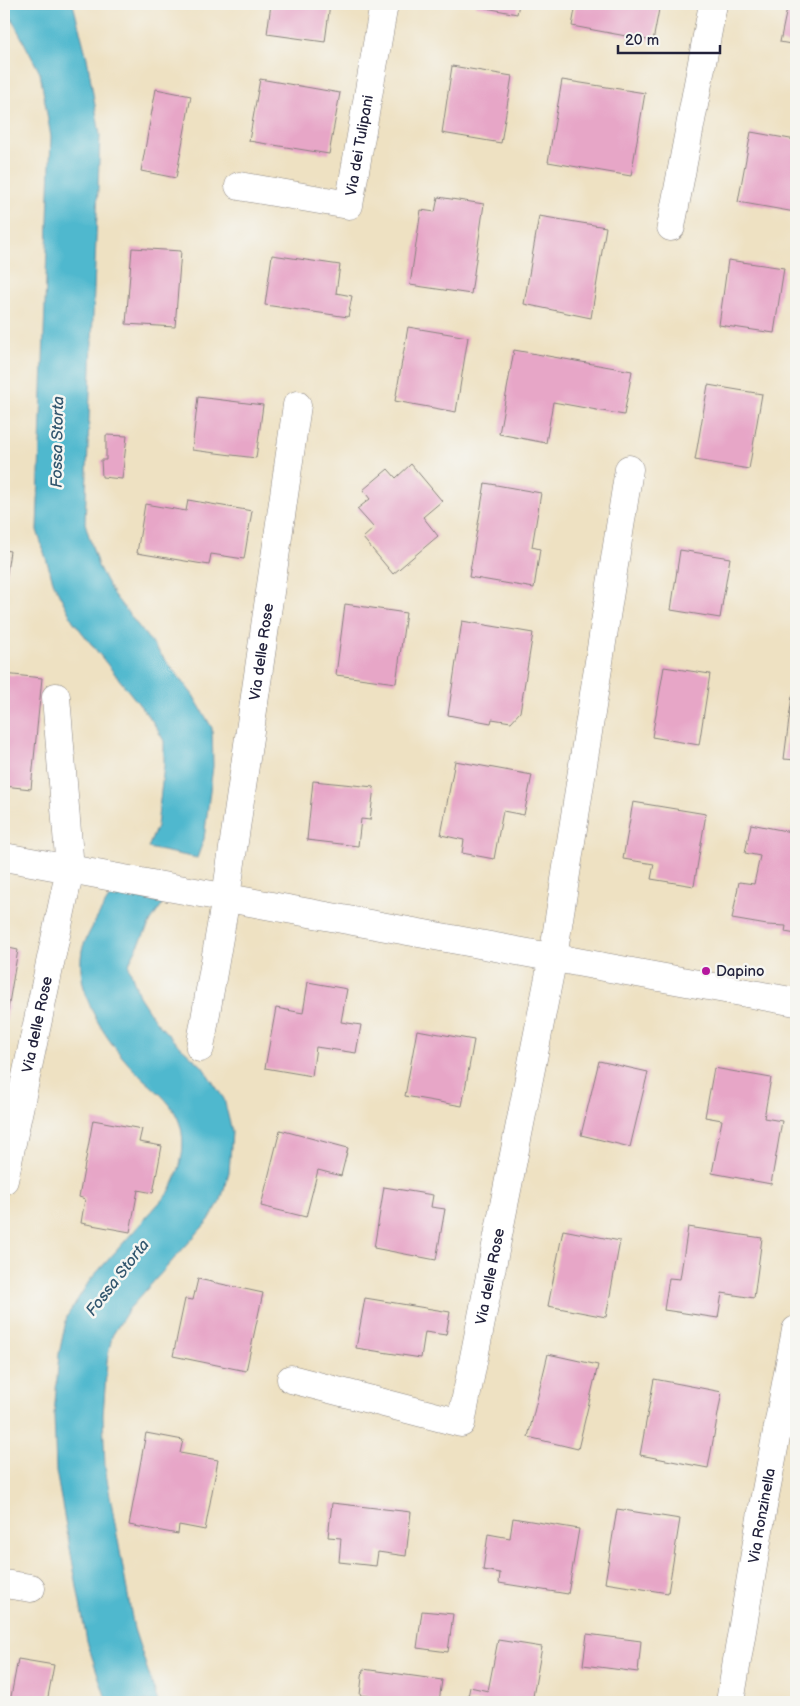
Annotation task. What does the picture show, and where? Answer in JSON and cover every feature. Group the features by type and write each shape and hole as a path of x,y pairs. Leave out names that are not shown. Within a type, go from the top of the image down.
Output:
{"street":[{"name":"Via dei Tulipani","path":"239,186 349,205 384,4"},
{"path":"671,227 713,4"},
{"name":"Via delle Rose","path":"200,1048 226,897 297,405"},
{"name":"Via delle Rose","path":"291,1380 461,1423 554,957 629,469"},
{"name":"Via delle Rose","path":"4,1180 70,869 56,697"},
{"path":"4,857 796,1002"},
{"name":"Via Ronzinella","path":"730,1702 762,1512 796,1330"},
{"path":"4,1584 31,1588"}],"water":[{"name":"Fossa Storta","path":"4,4 73,4 87,58 100,135 85,523 98,566 113,594 193,695 212,728 213,766 204,839 197,858 148,848 157,826 164,765 164,741 153,722 73,621 54,584 37,530 51,137 40,73"},
{"name":"Fossa Storta","path":"113,893 163,903 151,921 130,961 129,967 139,996 154,1019 173,1040 202,1066 224,1099 232,1132 229,1172 221,1200 209,1220 129,1309 112,1336 107,1361 103,1415 105,1468 134,1629 158,1702 107,1702 87,1642 56,1471 54,1415 59,1354 67,1316 90,1280 169,1192 180,1166 183,1147 181,1128 175,1112 166,1100 126,1062 115,1048 95,1017 83,984 82,950 105,904"}],"building":[{"path":"271,4 330,4 325,42 267,34"},
{"path":"476,4 519,4 517,14 476,6"},
{"path":"576,4 660,4 653,41 572,26"},
{"path":"788,4 796,4 796,45 780,42"},
{"path":"452,66 512,76 501,143 442,133"},
{"path":"260,79 340,93 329,154 249,141"},
{"path":"562,80 645,93 631,176 548,162"},
{"path":"156,89 191,96 176,178 141,171"},
{"path":"751,132 796,140 795,212 738,202"},
{"path":"438,197 484,204 471,294 410,285 421,210 435,212"},
{"path":"539,216 606,227 591,318 524,304"},
{"path":"132,248 181,251 175,327 126,324"},
{"path":"272,255 340,265 336,293 352,296 348,317 265,305"},
{"path":"728,260 784,268 774,333 719,325"},
{"path":"408,327 468,337 456,412 395,401"},
{"path":"514,350 632,371 624,415 553,402 546,443 499,434"},
{"path":"708,385 762,394 749,469 695,460"},
{"path":"198,397 263,405 256,458 192,450"},
{"path":"106,435 127,436 122,479 102,477 101,460 106,460"},
{"path":"411,464 442,501 423,517 438,536 393,574 363,538 374,528 357,509 370,499 363,490 388,469 396,478"},
{"path":"485,483 541,493 532,547 540,549 534,588 469,577"},
{"path":"188,500 252,511 244,559 211,554 209,565 137,553 145,504 186,511"},
{"path":"4,550 10,551 5,586 4,585"},
{"path":"680,550 730,558 720,618 671,610"},
{"path":"345,604 406,613 396,683 336,675"},
{"path":"462,621 533,633 520,712 511,722 492,719 491,723 448,715"},
{"path":"664,667 710,674 699,745 652,737"},
{"path":"4,674 42,678 31,789 4,786"},
{"path":"792,696 796,697 796,760 784,759"},
{"path":"455,761 532,775 524,815 503,811 494,859 462,853 464,840 441,835"},
{"path":"313,781 374,787 370,820 361,819 358,846 307,840"},
{"path":"633,802 706,814 694,886 651,879 654,864 623,859"},
{"path":"794,820 796,820 796,934 785,932 786,926 732,919 739,882 754,884 760,856 745,853 751,824 791,832"},
{"path":"4,947 18,950 5,1027 4,1027"},
{"path":"308,982 347,989 341,1022 361,1025 356,1053 316,1047 312,1076 265,1068 276,1008 303,1013"},
{"path":"417,1030 474,1040 462,1106 405,1096"},
{"path":"599,1061 648,1072 630,1147 581,1135"},
{"path":"714,1068 771,1078 764,1118 782,1121 771,1184 712,1173 722,1120 705,1117"},
{"path":"93,1120 142,1129 139,1142 162,1146 153,1193 138,1190 130,1232 81,1223 85,1199 79,1197"},
{"path":"280,1130 348,1148 341,1176 318,1170 306,1217 261,1206"},
{"path":"384,1187 433,1195 431,1207 445,1209 436,1260 374,1248"},
{"path":"688,1227 762,1238 754,1298 722,1293 718,1318 664,1310 669,1278 680,1279"},
{"path":"563,1230 620,1241 606,1317 548,1306"},
{"path":"198,1279 263,1293 246,1371 173,1356 185,1299 193,1300"},
{"path":"365,1298 450,1312 446,1335 425,1332 421,1358 356,1348"},
{"path":"548,1354 598,1365 578,1449 528,1437"},
{"path":"654,1379 722,1392 708,1468 640,1455"},
{"path":"146,1433 183,1440 180,1453 218,1460 205,1530 179,1525 178,1534 129,1525"},
{"path":"332,1503 411,1512 406,1556 378,1552 376,1566 339,1562 341,1538 328,1537"},
{"path":"617,1509 680,1519 668,1593 605,1583"},
{"path":"513,1518 579,1529 568,1594 499,1583 500,1573 483,1570 488,1534 510,1538"},
{"path":"422,1611 453,1614 448,1652 417,1648"},
{"path":"587,1634 641,1641 638,1672 583,1665"},
{"path":"498,1640 542,1647 532,1702 467,1702 470,1687 488,1691"},
{"path":"18,1659 54,1665 47,1702 10,1702"},
{"path":"363,1669 442,1680 439,1702 414,1702 360,1695"}],"place":[{"name":"Dapino","path":"706,971"}]}
